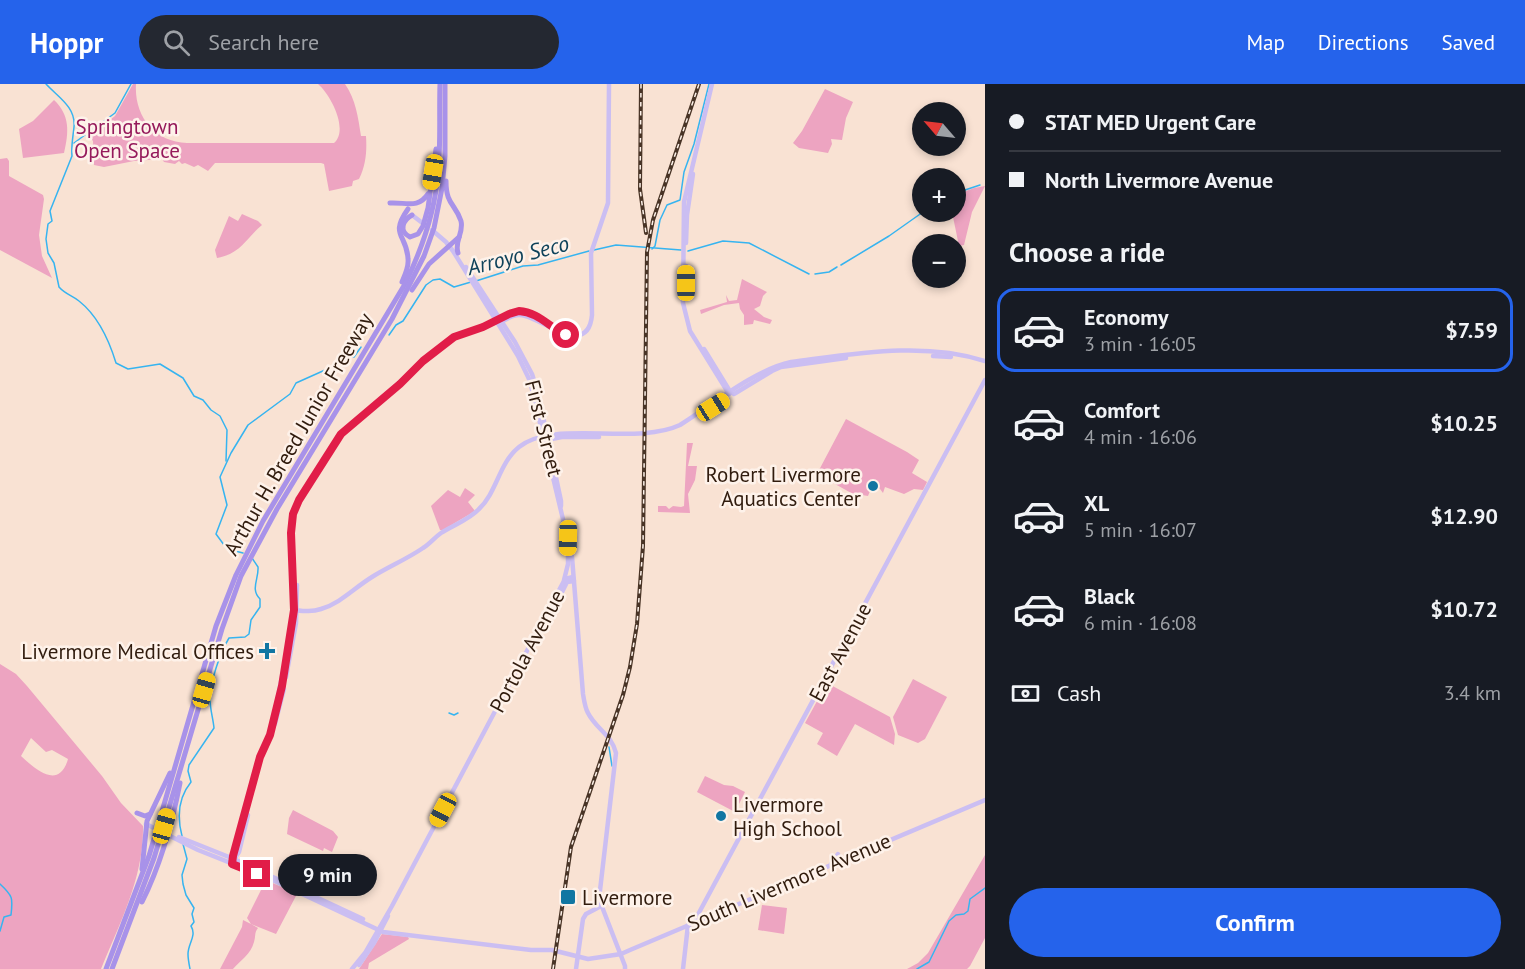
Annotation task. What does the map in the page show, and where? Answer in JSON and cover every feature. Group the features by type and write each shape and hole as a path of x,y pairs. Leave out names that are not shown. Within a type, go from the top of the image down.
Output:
{"highway":[{"name":"Arthur H. Breed Junior Freeway","path":"112,969 131,921 159,835 177,758 219,618 263,521 416,261 431,214 438,173 440,84"},
{"name":"Arthur H. Breed Junior Freeway","path":"251,550 392,319 418,271 440,202 446,156 445,84"},
{"path":"412,215 404,222 402,228 410,237 418,234 423,226 428,208 439,117"},
{"path":"446,156 446,193 460,219 461,230 456,245 458,253"},
{"path":"390,202 416,204 424,200 430,190"},
{"path":"394,300 408,266 407,250 399,234 399,227 408,209"},
{"path":"392,319 429,264 459,237"},
{"name":"Arthur H. Breed Junior Freeway","path":"162,824 185,756 222,629 247,558"},
{"path":"131,921 149,888 170,834 185,756"},
{"path":"135,892 143,864 146,823 177,758"},
{"path":"137,813 145,816 150,814"},
{"name":"Arthur H. Breed Junior Freeway","path":"106,969 159,835"}],"main road":[{"path":"233,861 238,852 260,764 270,741 280,705 295,631 296,610 291,533 293,514 299,500 341,434 454,337 499,322 512,313 526,312 543,320 552,328 573,336 582,333 590,324 592,315 591,256 607,208 611,84"},
{"path":"714,84 693,176 687,215 686,297 688,316 696,337 730,394"},
{"path":"408,209 422,221"},
{"path":"412,215 422,221"},
{"name":"First Street","path":"422,221 458,253 473,281"},
{"name":"First Street","path":"450,245 519,356 530,381 545,439 568,538 574,579 578,657 585,705 588,715 604,730 615,748 617,762 600,893 602,906 625,969"},
{"path":"296,610 314,611 330,605 420,550 480,508 514,452 525,446 545,439 562,437 668,433 682,427 772,367 791,362 882,351 971,357 984,363"},
{"path":"730,394 772,370 791,365 882,354 971,357"},
{"path":"956,358 984,363"},
{"name":"East Avenue","path":"694,922 985,380"},
{"path":"563,584 569,559 568,538"},
{"name":"Portola Avenue","path":"355,968 380,929 566,578 574,579"},
{"name":"Portola Avenue","path":"486,730 566,583 574,579"},
{"name":"South Livermore Avenue","path":"418,936 528,949 553,947 592,958 621,954 985,800"},
{"path":"146,823 380,929 418,936"},
{"path":"831,864 838,854"},
{"path":"577,969 583,919 588,913 602,906"},
{"path":"682,969 688,925"},
{"path":"380,929 418,936"},
{"name":"Portola Avenue","path":"355,968 380,929"},
{"path":"407,935 408,942"}],"green space":[{"name":"Springtown Open Space","path":"133,84 136,84 138,107 148,125 165,138 175,141 187,143 334,143 340,130 339,122 333,104 318,84 345,84 358,115 361,136 366,136 366,158 359,179 353,181 352,186 329,191 324,164 321,163 215,163 208,171 198,165 194,167 179,161 175,164 164,162 162,159 134,161 104,167 94,165 93,141 89,136 115,116"},
{"path":"825,89 853,102 846,118 842,140 831,139 832,144 828,153 799,148 793,143"},
{"path":"54,100 66,118 67,138 64,153 23,158 19,129 33,121"},
{"path":"7,158 9,176 43,195 39,235 42,256 52,278 0,250 0,159"},
{"path":"985,186 972,212 966,237 966,234 957,234 954,222 966,222 966,191"},
{"path":"242,214 262,225 238,249 217,258 215,250 229,216 238,221"},
{"path":"742,279 767,292 760,306 754,309 772,320 770,324 754,320 753,324 744,325 744,315 739,303 724,305 701,314 700,310 727,302 726,295 729,301 737,300"},
{"path":"846,419 919,460 912,473 927,482 923,490 914,489 904,494 885,487 883,493 876,488 875,492 870,491 868,496 862,495 862,499 818,472"},
{"path":"687,443 693,443 688,466 697,466 695,480 688,494 690,513 658,512 658,506 666,506 669,509 673,506 684,506"},
{"path":"465,488 475,495 468,502 475,511 440,530 431,506 448,490 460,497"},
{"path":"0,664 16,674 27,686 102,776 121,803 143,826 140,863 135,882 101,969 0,969","holes":["31,738 46,752 52,750 68,759 59,774 53,775 40,771 21,756"]},
{"path":"913,679 947,697 925,739 918,743 898,735 893,717"},
{"path":"827,683 890,717 895,734 894,745 855,724 837,756 817,744 823,733 805,723"},
{"path":"705,776 745,792 735,812 697,792"},
{"path":"293,810 333,831 338,837 332,852 324,848 323,851 287,834 289,818"},
{"path":"985,855 985,938 970,966 967,969 907,969 918,963 928,953"},
{"path":"266,880 297,894 276,934 251,924 247,918"},
{"path":"762,905 787,908 784,934 758,930"},
{"path":"243,920 258,928 254,942 245,957 233,969 220,969 242,927"},
{"path":"382,934 409,939 369,963 368,969 359,969"}],"waterway":[{"path":"46,84 69,108 74,120 72,156 50,211 52,221 48,224 46,239 59,287 79,301 92,314 106,337 116,363 128,369 160,364 183,378 194,396 203,400 220,416 227,430 226,461"},
{"path":"74,143 115,113 131,84"},
{"path":"652,249 655,246 660,220 667,205 680,200 684,172 694,144 709,84"},
{"name":"Arroyo Seco","path":"966,190 980,185"},
{"name":"Arroyo Seco","path":"841,265 912,220"},
{"name":"Arroyo Seco","path":"688,251 723,241 749,243 809,274"},
{"name":"Arroyo Seco","path":"594,250 616,245 681,250"},
{"name":"Arroyo Seco","path":"476,281 523,266 538,265 589,251"},
{"name":"Arroyo Seco","path":"815,274 829,272 837,267"},
{"name":"Arroyo Seco","path":"389,335 396,325 403,321 426,285 433,280 440,279 454,287 471,282"},
{"name":"Arroyo Seco","path":"243,553 227,549 216,534 227,505 220,477 231,453 248,425 290,394 296,383 334,366 348,356 354,357 361,347"},
{"path":"182,836 179,822 180,808 183,795 191,782 189,765 214,728 210,699 216,668 229,638 245,637 249,634 251,620 260,607 260,599 255,588 258,567 252,558"},
{"path":"449,713 454,715 458,713"},
{"path":"609,747 612,766"},
{"path":"183,844 187,859 182,875 183,884 186,895 194,908 192,914 194,922 191,926 193,936 188,954 190,969"},
{"path":"0,884 10,895 12,905 11,915 4,917 0,931"},
{"path":"917,969 929,962 949,921 956,915 968,911 970,899 985,888"}],"railway":[{"path":"641,84 640,189 646,233"},
{"path":"553,969 571,847 623,695 630,667 637,624 643,546 647,252 653,220 699,84"}],"place":[{"name":"Robert Livermore Aquatics Center","path":"873,486"},
{"name":"Livermore Medical Offices","path":"267,651"},
{"name":"Livermore High School","path":"721,816"},
{"name":"Livermore","path":"568,897"}],"route":[{"path":"257,874 232,864 260,757 270,735 282,686 294,610 291,533 293,514 299,500 341,434 445,343 519,311 538,317 566,335"}]}
